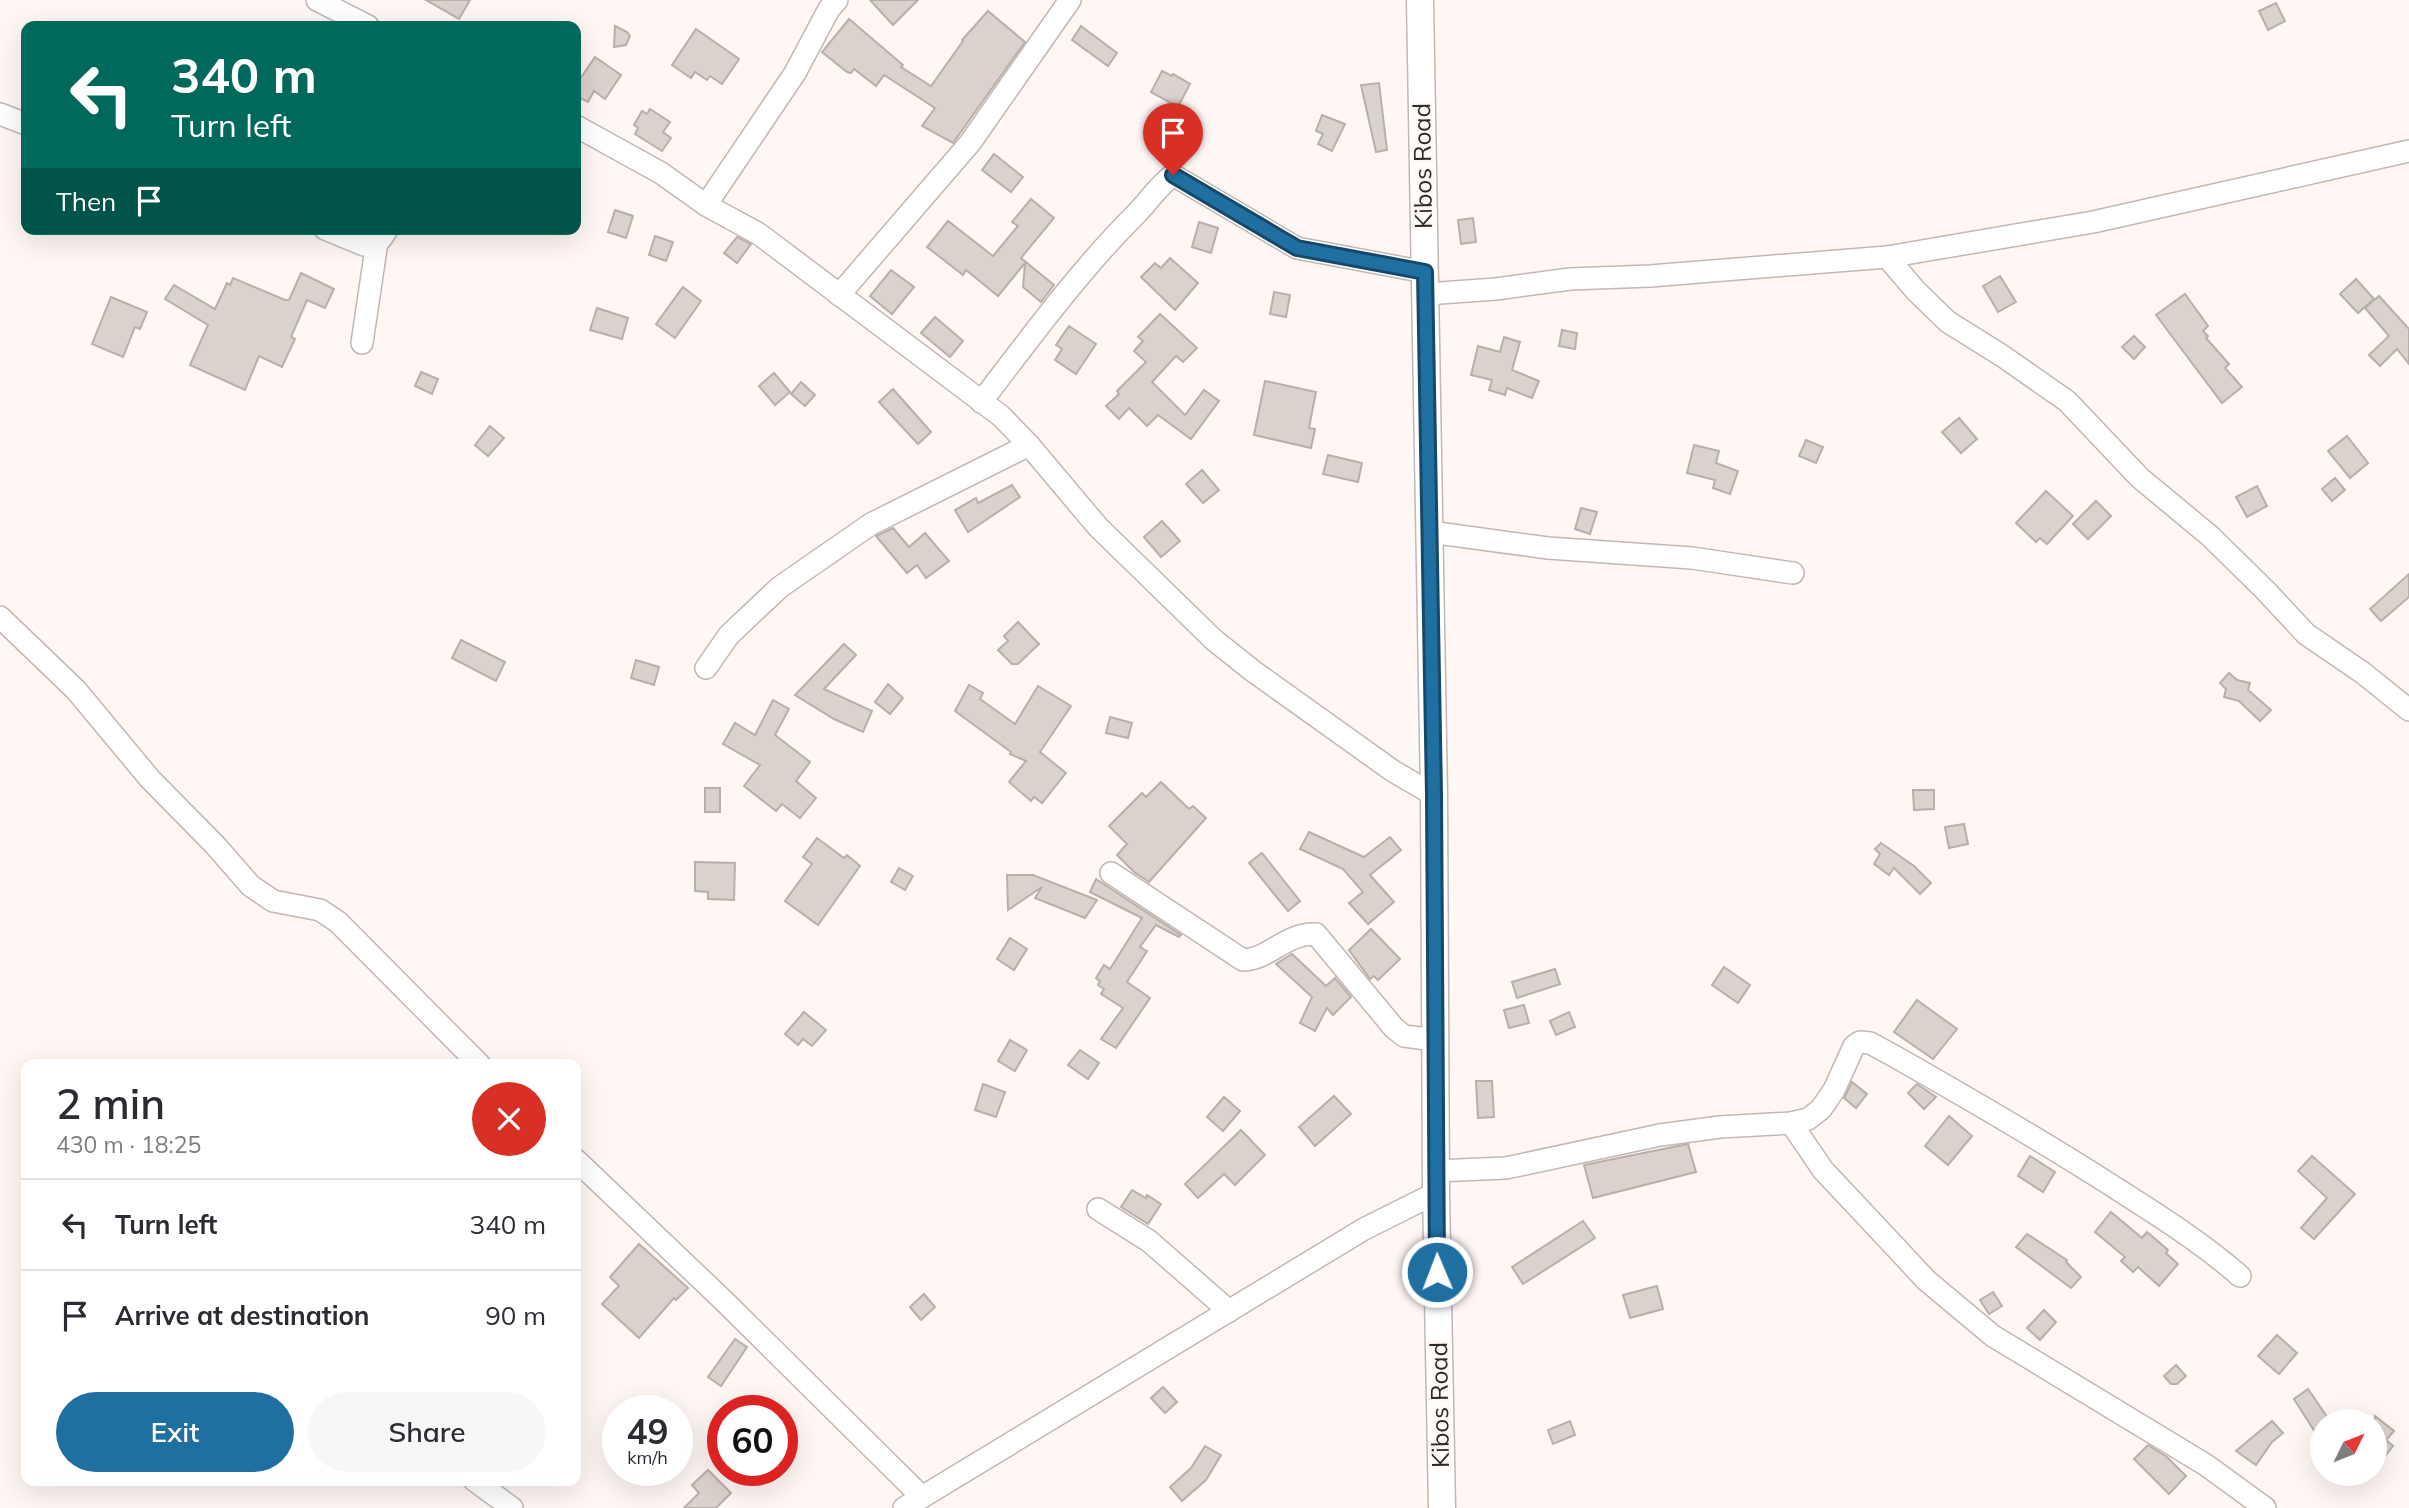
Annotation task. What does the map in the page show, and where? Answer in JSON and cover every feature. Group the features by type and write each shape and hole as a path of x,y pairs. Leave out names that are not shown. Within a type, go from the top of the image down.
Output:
{"main road":[{"name":"Kibos Road","path":"1420,0 1434,795 1435,1182 1442,1508"}],"street":[{"path":"317,0 358,21"},
{"path":"706,205 795,73 836,0"},
{"path":"839,295 970,143 1070,0"},
{"path":"0,114 21,122"},
{"path":"581,129 660,173 706,205 759,234 1001,416 1098,527 1214,640 1252,671 1393,772 1434,795"},
{"path":"981,401 1103,247 1144,206 1159,186 1173,175 1297,248 1425,283 1496,289 1570,279 1650,276 1887,257 2093,222 2409,151"},
{"path":"340,235 364,245 382,236"},
{"path":"362,343 382,236"},
{"path":"1887,257 1948,322 2067,401 2140,478 2210,536 2306,634 2409,710"},
{"path":"706,668 729,635 780,587 871,523 1029,445"},
{"path":"1430,532 1548,548 1692,558 1793,573"},
{"path":"0,617 76,690 150,779 251,886 273,901 320,910 338,922 474,1059"},
{"path":"1111,873 1243,960 1256,958 1290,939 1316,934 1394,1028 1404,1036 1435,1040"},
{"path":"581,1165 724,1301 910,1505 1364,1229 1435,1182 1660,1135 1720,1127 1791,1123 1808,1119 1821,1109 1834,1090 1854,1046 1860,1042 1870,1043 2041,1140 2212,1251 2240,1276"},
{"path":"1791,1123 1824,1170 1926,1280 1993,1336 2206,1465 2265,1508"},
{"path":"1098,1209 1149,1241 1229,1311"},
{"path":"482,1486 512,1508"}],"building":[{"path":"426,0 470,0 459,19"},
{"path":"870,0 918,0 893,25"},
{"path":"2276,3 2285,21 2268,30 2259,11"},
{"path":"988,11 1025,42 953,143 922,126 935,108 884,75 876,86 854,69 851,73 847,72 822,52 849,19 903,65 901,67 931,86 962,40"},
{"path":"615,26 630,36 626,45 614,47"},
{"path":"1081,26 1117,53 1108,66 1072,40"},
{"path":"696,29 739,59 722,84 710,76 707,80 695,72 691,78 672,65"},
{"path":"595,57 621,75 605,99 594,91 588,102 581,98 581,78"},
{"path":"1162,71 1190,84 1178,107 1151,92"},
{"path":"1379,83 1387,150 1376,152 1361,85"},
{"path":"650,109 670,122 663,132 671,138 662,151 635,134 638,128 634,125 642,111 647,114"},
{"path":"1322,115 1345,124 1332,151 1318,144 1323,134 1316,131"},
{"path":"994,154 1023,177 1011,192 982,170"},
{"path":"1031,199 1054,218 1021,258 1054,285 1041,302 1023,287 1025,263 998,296 966,270 963,275 927,247 948,221 993,256 1018,226 1012,222"},
{"path":"615,210 633,216 626,238 608,232"},
{"path":"1473,218 1476,242 1461,244 1458,220"},
{"path":"1199,222 1218,228 1211,253 1192,247"},
{"path":"655,236 673,242 666,261 649,255"},
{"path":"737,237 751,244 737,263 724,253"},
{"path":"1170,258 1198,283 1175,310 1141,277 1155,263 1161,268"},
{"path":"891,270 914,287 892,314 870,296"},
{"path":"301,273 334,289 325,308 307,300 291,337 295,339 282,367 259,356 245,390 190,365 208,325 165,299 174,285 215,309 227,283 230,285 233,278 289,300"},
{"path":"2000,276 2016,302 1998,312 1983,286"},
{"path":"2356,279 2374,299 2358,313 2340,294"},
{"path":"683,287 701,301 675,338 656,324"},
{"path":"1274,292 1290,295 1286,317 1270,314"},
{"path":"2185,294 2208,326 2203,331 2208,336 2206,338 2229,364 2225,368 2242,387 2222,403 2156,315"},
{"path":"2379,296 2409,329 2409,364 2397,349 2380,366 2369,355 2389,336 2365,308"},
{"path":"111,297 147,312 140,329 135,327 123,357 92,344"},
{"path":"597,308 628,318 622,339 590,330"},
{"path":"1160,314 1197,348 1183,362 1176,356 1152,382 1185,415 1204,390 1219,401 1191,439 1158,415 1147,426 1129,408 1119,419 1106,406 1146,362 1134,351 1143,341 1138,337"},
{"path":"935,317 963,341 950,357 921,333"},
{"path":"1069,326 1096,344 1076,374 1055,360 1062,349 1056,345"},
{"path":"1562,330 1577,333 1575,349 1559,346"},
{"path":"2134,336 2145,347 2134,359 2122,347"},
{"path":"1504,337 1520,342 1512,370 1539,381 1532,398 1507,388 1505,395 1489,390 1492,380 1471,375 1478,346 1500,352"},
{"path":"421,372 438,379 432,394 415,386"},
{"path":"774,373 790,392 775,405 759,386"},
{"path":"1265,381 1316,392 1309,428 1315,429 1311,448 1254,435"},
{"path":"801,382 815,395 805,406 791,394"},
{"path":"893,389 931,432 918,444 879,402"},
{"path":"1959,418 1977,439 1961,453 1942,432"},
{"path":"490,426 504,438 488,456 475,445"},
{"path":"2347,436 2368,463 2350,478 2328,451"},
{"path":"1806,440 1823,447 1816,463 1799,456"},
{"path":"1694,445 1719,451 1716,463 1738,471 1730,494 1713,488 1715,480 1687,473"},
{"path":"1328,455 1362,463 1358,482 1323,474"},
{"path":"1202,470 1219,490 1203,503 1186,484"},
{"path":"2335,478 2345,490 2332,501 2322,489"},
{"path":"1012,485 1020,497 968,532 955,510 976,498 978,503"},
{"path":"2257,486 2267,506 2247,517 2236,497"},
{"path":"2046,491 2073,516 2047,544 2040,538 2036,542 2016,523"},
{"path":"2096,501 2111,516 2088,539 2073,524"},
{"path":"1581,508 1597,512 1590,534 1575,529"},
{"path":"1162,521 1180,541 1161,557 1144,537"},
{"path":"893,528 909,547 925,533 949,561 926,578 917,565 907,573 876,536"},
{"path":"2409,574 2409,597 2381,621 2370,609"},
{"path":"1018,622 1039,644 1018,664 1012,664 998,650 1008,641 1004,636"},
{"path":"461,640 505,662 496,681 452,658"},
{"path":"844,644 856,655 824,689 872,711 863,732 834,719 795,695"},
{"path":"636,660 659,667 654,685 631,678"},
{"path":"2229,673 2237,680 2250,683 2248,690 2271,710 2260,721 2239,701 2224,697 2226,689 2220,683"},
{"path":"888,684 903,698 890,714 875,702"},
{"path":"969,685 983,693 980,699 1015,724 1038,686 1071,706 1040,752 1066,773 1042,803 1034,797 1031,801 1009,782 1026,761 1010,754 1011,752 955,711"},
{"path":"773,700 789,709 775,735 810,762 796,781 816,798 800,818 782,804 776,811 744,786 760,765 723,744 735,723 755,735"},
{"path":"1110,717 1132,723 1128,738 1106,733"},
{"path":"1161,782 1189,809 1193,806 1206,818 1149,882 1117,855 1127,844 1109,826 1142,793 1146,797"},
{"path":"705,788 720,788 720,812 705,812"},
{"path":"1913,790 1934,790 1934,809 1914,810"},
{"path":"1964,824 1968,844 1949,848 1945,827"},
{"path":"1309,832 1364,857 1390,837 1401,850 1370,875 1394,902 1368,924 1349,903 1363,892 1343,869 1300,849"},
{"path":"817,838 844,858 847,855 860,866 818,925 785,901 812,864 803,857"},
{"path":"1881,843 1914,866 1931,883 1920,894 1894,868 1889,875 1874,864 1880,854 1875,849"},
{"path":"1262,853 1300,901 1288,911 1249,863"},
{"path":"695,862 735,863 734,900 708,899 708,892 695,891"},
{"path":"899,868 913,876 905,890 891,882"},
{"path":"1007,875 1033,875 1097,900 1085,918 1035,898 1042,887 1008,910"},
{"path":"1096,879 1181,935 1179,937 1156,925 1140,947 1147,951 1127,982 1150,998 1116,1048 1101,1039 1123,1008 1101,994 1104,989 1098,985 1100,981 1096,978 1104,965 1110,969 1142,918 1090,892"},
{"path":"1371,929 1400,959 1378,980 1374,976 1370,979 1349,950"},
{"path":"1010,938 1027,949 1014,970 997,959"},
{"path":"1292,954 1326,986 1335,978 1351,997 1333,1015 1327,1008 1315,1031 1300,1023 1312,997 1276,964"},
{"path":"1724,967 1750,985 1738,1003 1712,985"},
{"path":"1555,969 1560,984 1517,998 1512,982"},
{"path":"1917,1000 1957,1029 1933,1059 1894,1032"},
{"path":"1524,1005 1529,1023 1509,1028 1504,1010"},
{"path":"804,1012 826,1030 812,1046 803,1039 798,1045 785,1034"},
{"path":"1569,1012 1575,1027 1556,1035 1550,1021"},
{"path":"1010,1040 1027,1050 1015,1071 998,1061"},
{"path":"1080,1050 1099,1063 1088,1079 1068,1065"},
{"path":"1476,1081 1492,1081 1494,1117 1478,1118"},
{"path":"1852,1082 1867,1094 1856,1108 1844,1098"},
{"path":"983,1084 1005,1092 996,1117 975,1110"},
{"path":"1917,1084 1936,1097 1924,1109 1908,1093"},
{"path":"1334,1096 1351,1114 1315,1146 1299,1127"},
{"path":"1224,1097 1240,1111 1223,1131 1207,1117"},
{"path":"1949,1116 1972,1136 1948,1165 1925,1146"},
{"path":"1241,1130 1265,1155 1235,1185 1224,1174 1198,1198 1185,1184"},
{"path":"1688,1144 1696,1172 1593,1198 1584,1165"},
{"path":"2030,1156 2055,1172 2043,1192 2018,1176"},
{"path":"2312,1156 2355,1194 2314,1239 2301,1228 2327,1198 2298,1171"},
{"path":"1132,1190 1161,1204 1148,1224 1121,1207"},
{"path":"2111,1212 2142,1238 2147,1232 2168,1250 2166,1253 2178,1264 2159,1286 2138,1267 2133,1272 2121,1261 2125,1257 2095,1232"},
{"path":"1583,1221 1595,1238 1523,1284 1512,1267"},
{"path":"2027,1234 2067,1260 2081,1277 2071,1288 2016,1247"},
{"path":"639,1244 688,1288 676,1300 674,1298 639,1338 602,1304 619,1286 610,1277"},
{"path":"1657,1286 1663,1309 1630,1318 1623,1295"},
{"path":"1993,1292 2002,1306 1989,1314 1980,1300"},
{"path":"924,1294 935,1307 921,1320 910,1307"},
{"path":"2044,1310 2056,1322 2040,1340 2027,1328"},
{"path":"2277,1335 2297,1353 2279,1374 2258,1356"},
{"path":"735,1339 747,1347 721,1386 708,1377"},
{"path":"2176,1365 2186,1376 2177,1384 2171,1384 2164,1376"},
{"path":"1163,1387 1177,1402 1165,1413 1151,1398"},
{"path":"2308,1389 2322,1409 2310,1409 2310,1424 2294,1399"},
{"path":"1570,1421 1575,1435 1553,1444 1548,1430"},
{"path":"2272,1421 2283,1433 2272,1442 2256,1465 2236,1451"},
{"path":"2387,1425 2394,1431 2387,1439"},
{"path":"2387,1441 2393,1446 2387,1454"},
{"path":"2148,1445 2167,1457 2186,1476 2169,1494 2134,1459"},
{"path":"1205,1446 1221,1455 1206,1480 1182,1501 1170,1487 1191,1468"},
{"path":"707,1471 707,1486 724,1486 731,1493 716,1508 684,1508 699,1493 693,1484"}],"route":[{"path":"1173,175 1297,248 1425,272 1434,795 1437,1272"}]}
